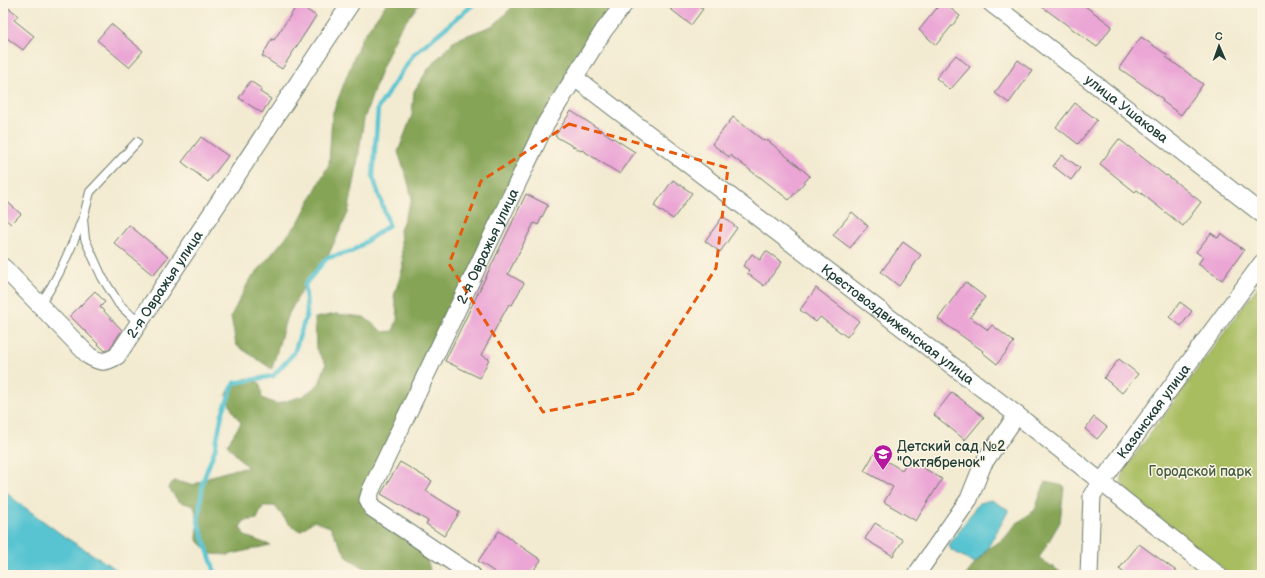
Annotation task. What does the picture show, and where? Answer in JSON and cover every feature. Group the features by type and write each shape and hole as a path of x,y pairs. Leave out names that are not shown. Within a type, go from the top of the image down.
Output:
{"street":[{"name":"2-я Овражья улица","path":"33,298 88,356 98,361 107,362 117,356 351,3"},
{"name":"2-я Овражья улица","path":"472,575 372,508 368,500 371,490 546,123 604,30 625,3"},
{"name":"улица Ушакова","path":"991,3 1262,214"},
{"name":"Крестовоздвиженская улица","path":"575,78 1017,415 1102,481 1218,575"},
{"name":"Казанская улица","path":"1089,575 1092,495 1262,263"},
{"path":"3,267 33,298"},
{"path":"916,575 969,499 983,464 1017,415"}],"lane":[{"path":"33,298 46,297 52,286 71,248 83,219 90,192 137,142"},
{"path":"83,219 85,239 102,277 119,304 139,323"}],"highlighted area":[{"path":"569,124 728,168 716,268 636,393 543,412 449,264 481,181"}],"green space":[{"path":"387,3 420,3 399,30 381,70 364,119 348,213 327,258 305,284 286,319 272,369 236,345 231,316 249,281 298,223 329,164 332,115 361,39"},
{"path":"516,3 620,3 601,28 364,500 422,544 430,569 427,575 376,575 347,557 330,527 314,521 300,531 288,523 275,506 263,506 257,519 244,521 240,527 245,536 270,545 228,555 212,554 197,540 198,522 194,506 178,501 168,487 174,481 193,485 215,475 236,469 248,468 227,445 241,423 232,410 226,395 234,383 248,378 260,383 262,398 276,404 303,396 319,384 326,364 316,349 315,318 336,314 364,317 383,332 393,331 398,317 394,296 403,267 400,230 412,198 398,152 412,115 414,91 429,68 455,40 494,25"},
{"name":"Городской парк","path":"1262,281 1262,575 1231,575 1128,493 1123,486 1122,476 1127,466"},
{"path":"1045,482 1064,486 1060,522 1039,558 1062,573 1071,575 966,575 987,549 1004,539 1016,524 1035,510"}],"water":[{"path":"3,488 16,501 65,537 125,575 3,575"},
{"path":"991,500 1009,510 987,549 975,563 951,550 949,545 979,503"}],"building":[{"path":"663,3 695,3 703,9 691,25"},
{"path":"941,3 944,3 960,16 936,45 919,30"},
{"path":"1037,3 1081,3 1112,26 1097,47"},
{"path":"3,4 18,15 14,20 34,36 23,50 3,35"},
{"path":"298,4 316,16 282,69 262,56 272,39 274,40"},
{"path":"111,24 143,51 129,67 97,40"},
{"path":"1141,37 1167,55 1166,57 1203,84 1181,115 1162,101 1163,99 1119,68"},
{"path":"956,55 970,67 950,90 936,78"},
{"path":"1018,60 1032,71 1009,103 995,93"},
{"path":"250,81 262,89 260,92 271,99 262,113 239,98"},
{"path":"1075,103 1097,120 1078,144 1056,127"},
{"path":"571,111 635,152 620,174 582,150 581,151 555,136"},
{"path":"733,117 764,141 766,139 810,176 789,200 730,155 729,157 712,144"},
{"path":"201,137 228,156 208,182 182,162"},
{"path":"1119,139 1201,202 1183,226 1137,190 1135,192 1100,164"},
{"path":"1062,155 1080,168 1071,180 1053,166"},
{"path":"673,180 692,193 673,219 654,206"},
{"path":"526,194 548,205 538,225 534,223 508,274 524,283 512,305 509,304 481,355 489,359 480,378 445,361"},
{"path":"3,198 21,214 11,224 3,217"},
{"path":"852,212 868,226 850,248 833,235"},
{"path":"723,216 737,228 720,252 705,241"},
{"path":"129,225 168,257 153,275 114,243"},
{"path":"1211,233 1218,238 1221,233 1244,250 1222,280 1198,264 1203,257 1196,252"},
{"path":"903,242 921,255 899,286 881,272"},
{"path":"766,251 782,262 764,286 747,273 749,270 743,266 752,254 760,260"},
{"path":"965,282 985,297 970,317 988,330 992,325 1014,342 997,364 982,352 983,351 938,319"},
{"path":"816,288 859,321 847,337 820,317 816,322 800,310"},
{"path":"95,291 105,302 100,307 122,330 110,348 105,351 70,316"},
{"path":"1180,302 1192,311 1181,326 1169,317"},
{"path":"1119,359 1138,374 1122,393 1104,378"},
{"path":"952,392 984,417 965,440 934,415"},
{"path":"1094,417 1107,427 1097,439 1085,429"},
{"path":"874,454 902,470 909,459 942,479 916,521 884,502 893,487 864,471"},
{"path":"400,462 432,481 426,491 460,512 444,536 426,524 428,521 381,494"},
{"path":"875,523 903,540 893,556 865,539"},
{"path":"499,531 541,560 530,575 499,575 478,561"},
{"path":"1139,544 1182,575 1127,575 1119,569"}],"waterway":[{"path":"216,575 198,522 203,481 215,449 222,414 234,383 273,376 294,353 307,313 305,284 327,258 353,251 389,225 373,177 378,108 413,55 475,3"}],"place":[{"name":"Детский сад №2 \"Октябренок\"","path":"883,471"}]}
